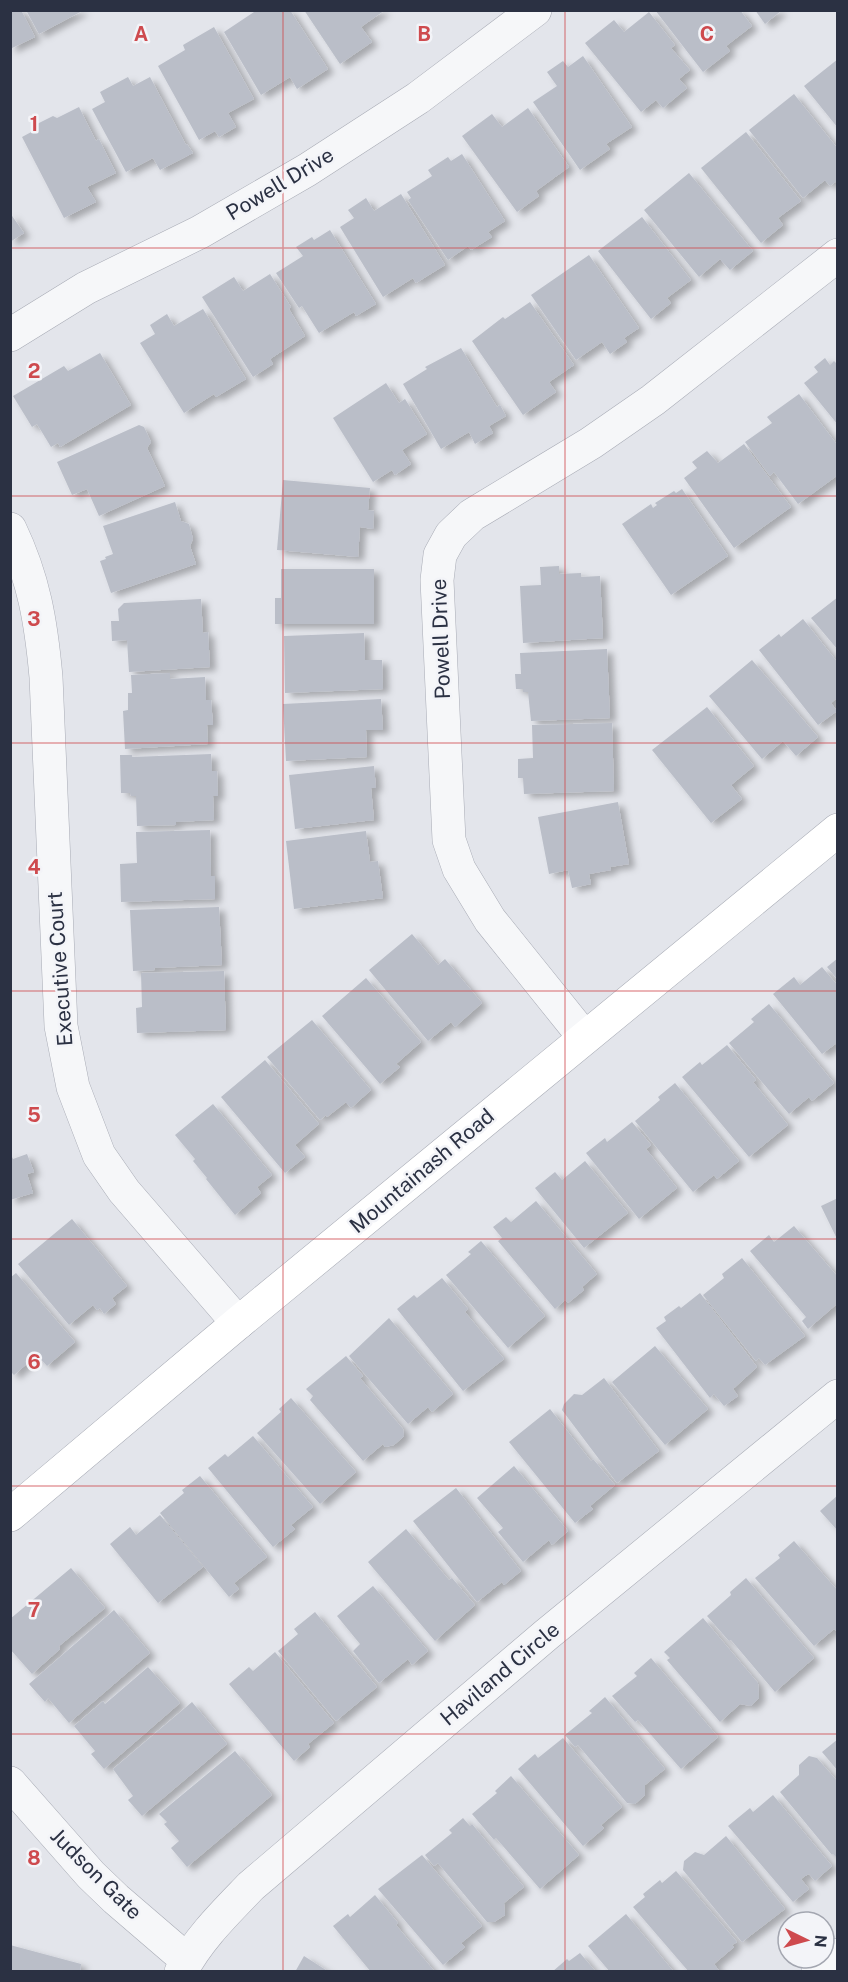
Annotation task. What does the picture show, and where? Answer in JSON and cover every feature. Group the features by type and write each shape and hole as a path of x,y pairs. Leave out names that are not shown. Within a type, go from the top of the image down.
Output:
{"street":[{"name":"Powell Drive","path":"10,335 86,288 200,232 307,170 418,98 535,10"},
{"name":"Powell Drive","path":"584,1037 490,920 459,869 449,840 437,580 440,555 451,535 472,515 591,443 653,400 837,255"},
{"name":"Executive Court","path":"10,529 30,578 41,625 46,677 61,1026 73,1087 99,1155 124,1191 238,1323"},
{"name":"Mountainash Road","path":"10,1515 238,1323 837,830"},
{"name":"Haviland Circle","path":"184,1966 217,1922 251,1886 546,1635 837,1396"},
{"name":"Judson Gate","path":"10,1783 91,1875 184,1966"},
{"path":"818,1971 837,1955"}],"building":[{"path":"10,10 21,10 35,37 10,49"},
{"path":"26,10 84,10 39,34"},
{"path":"257,10 290,10 328,69 297,89 290,77 261,95 224,32"},
{"path":"304,10 385,10 361,27 372,42 340,64"},
{"path":"655,10 740,10 752,26 726,46 730,51 703,72"},
{"path":"755,10 782,10 765,24"},
{"path":"649,12 675,45 671,48 690,70 679,79 687,88 663,108 656,100 641,112 585,43 614,20 624,32"},
{"path":"214,27 254,99 228,113 236,127 219,137 215,131 199,140 158,66 185,50 183,45"},
{"path":"583,56 632,127 606,144 610,149 580,170 533,102 557,86 547,72 563,61 568,67"},
{"path":"838,59 838,128 804,86"},
{"path":"128,77 133,86 150,77 186,145 193,153 160,170 153,158 126,172 92,109 105,102 100,92"},
{"path":"794,94 838,149 838,180 830,186 825,180 803,198 749,130"},
{"path":"79,107 116,173 87,187 96,202 64,218 22,137 35,130 37,124 53,116 57,118"},
{"path":"528,108 569,167 536,191 539,196 517,212 462,136 492,114 502,127"},
{"path":"746,132 801,201 778,218 783,225 761,243 701,168"},
{"path":"462,154 505,221 488,232 492,237 471,250 468,246 448,260 408,200 411,198 407,192 432,176 428,170 448,157 451,161"},
{"path":"689,173 753,251 730,270 720,259 699,277 644,210"},
{"path":"401,194 445,265 416,283 413,278 383,297 340,227 354,218 348,210 366,198 374,211"},
{"path":"10,213 24,233 10,242"},
{"path":"642,217 691,280 667,298 671,303 651,319 598,251"},
{"path":"330,230 376,304 356,316 354,312 319,333 302,306 299,308 276,273 303,256 296,247"},
{"path":"589,255 639,328 624,338 627,342 610,354 602,342 576,360 531,295"},
{"path":"270,274 291,307 289,309 305,336 270,359 273,364 253,377 202,297 234,277 243,291"},
{"path":"530,302 574,365 549,382 556,392 523,415 472,341 503,317 505,319"},
{"path":"203,309 246,379 216,397 214,394 184,413 140,343 155,334 150,325 167,314 174,326"},
{"path":"461,348 497,407 500,405 506,416 489,426 493,433 475,444 469,432 441,449 403,384 427,369 425,367"},
{"path":"100,353 131,405 60,447 58,443 51,447 37,424 32,427 13,396 64,366 68,371"},
{"path":"825,358 830,365 834,361 838,365 838,425 804,383 818,372 814,367"},
{"path":"386,383 399,403 405,399 427,434 402,450 411,464 395,475 392,470 373,482 333,418"},
{"path":"799,394 838,446 838,475 798,504 774,472 770,476 745,442 772,423 767,417"},
{"path":"139,425 144,427 151,442 147,448 165,486 99,516 87,489 72,495 57,462"},
{"path":"744,444 791,507 734,548 684,478 697,468 692,462 707,451 718,463"},
{"path":"283,480 370,488 368,510 374,511 373,529 360,527 358,557 277,550"},
{"path":"682,489 728,556 671,595 622,524 651,504 653,508 657,505 655,503 674,491 676,493"},
{"path":"175,502 181,521 189,524 193,539 190,546 196,564 111,593 100,561 113,554 103,526"},
{"path":"559,566 559,574 581,573 581,577 600,576 603,638 523,643 520,586 541,585 540,567"},
{"path":"281,569 374,569 374,624 275,624 275,598 281,598"},
{"path":"838,597 838,650 811,618"},
{"path":"201,599 203,633 208,632 210,667 129,672 127,640 112,641 111,621 119,621 118,609 124,603"},
{"path":"803,619 838,663 838,697 831,703 837,711 818,725 759,650 779,634 781,637"},
{"path":"364,633 365,660 382,660 383,689 285,693 284,636"},
{"path":"607,649 610,718 531,721 528,692 516,689 515,674 521,674 520,653"},
{"path":"752,660 818,737 796,756 783,741 762,759 709,696"},
{"path":"170,673 170,679 205,677 206,700 211,700 213,725 207,725 208,744 125,749 123,711 128,710 128,693 132,693 131,675"},
{"path":"381,699 383,730 366,730 367,757 286,761 283,704"},
{"path":"707,707 754,766 731,785 742,799 711,823 652,750"},
{"path":"612,723 614,791 524,794 523,778 518,778 518,759 533,758 532,725"},
{"path":"211,754 212,771 217,771 218,796 213,796 214,820 176,822 176,825 137,826 136,796 121,793 120,755 132,755 132,757"},
{"path":"374,766 376,788 371,788 374,820 295,829 289,775"},
{"path":"618,802 629,864 589,874 591,884 572,888 568,870 549,874 538,817"},
{"path":"210,830 211,876 215,876 215,899 121,902 120,864 137,863 136,832"},
{"path":"366,831 370,862 378,861 383,898 294,909 286,841"},
{"path":"219,907 222,965 133,971 130,910"},
{"path":"412,934 438,965 445,959 482,1003 455,1027 451,1022 428,1041 369,970"},
{"path":"838,958 838,980 827,967"},
{"path":"822,967 838,986 838,1042 822,1054 773,994 794,977 800,985"},
{"path":"224,971 226,1030 137,1033 136,1008 142,1007 141,973"},
{"path":"366,978 421,1042 396,1064 400,1067 380,1084 322,1016"},
{"path":"769,1004 834,1083 812,1101 809,1097 789,1114 729,1043 754,1022 751,1019"},
{"path":"312,1020 371,1090 351,1108 346,1102 320,1120 267,1057"},
{"path":"727,1045 756,1080 753,1082 788,1125 749,1157 682,1077 700,1062 702,1065"},
{"path":"265,1060 319,1124 295,1145 305,1157 285,1173 221,1097"},
{"path":"675,1083 739,1161 717,1179 714,1175 693,1192 635,1121 660,1100 658,1097"},
{"path":"213,1104 272,1175 257,1187 261,1193 235,1215 175,1135"},
{"path":"632,1122 651,1145 646,1149 677,1188 639,1219 586,1153 605,1138 607,1142"},
{"path":"10,1153 13,1159 27,1154 34,1172 27,1174 33,1193 10,1200"},
{"path":"585,1161 628,1213 584,1248 535,1188 555,1172 562,1180"},
{"path":"838,1198 838,1241 821,1206"},
{"path":"536,1201 597,1274 582,1287 584,1290 568,1303 565,1300 555,1309 498,1241 502,1238 493,1227 506,1217 511,1222"},
{"path":"72,1219 127,1286 112,1298 116,1304 104,1314 100,1308 97,1310 93,1305 69,1325 18,1264"},
{"path":"794,1226 838,1277 838,1303 808,1329 802,1321 806,1317 750,1251 769,1235 774,1242"},
{"path":"481,1241 545,1316 508,1348 446,1275 471,1254 468,1252"},
{"path":"742,1258 805,1336 765,1365 759,1358 756,1361 703,1295 724,1278 722,1274"},
{"path":"16,1273 75,1342 47,1366 37,1355 14,1375 10,1371 10,1278"},
{"path":"442,1278 468,1309 465,1312 504,1359 463,1391 397,1309 414,1295 417,1298"},
{"path":"700,1293 757,1367 733,1389 738,1396 724,1406 714,1394 710,1398 656,1328 666,1321 664,1317 679,1306 681,1308"},
{"path":"389,1318 453,1394 432,1412 428,1407 408,1424 349,1356"},
{"path":"655,1346 708,1409 665,1445 612,1382"},
{"path":"346,1356 363,1376 360,1378 403,1429 404,1436 394,1445 385,1447 383,1444 363,1461 310,1400 313,1396 306,1389"},
{"path":"604,1378 659,1451 617,1483 562,1410 564,1404 574,1394 582,1395"},
{"path":"291,1398 356,1472 320,1504 257,1433 281,1412 279,1409"},
{"path":"550,1409 591,1461 593,1459 615,1485 590,1506 593,1509 575,1523 509,1442"},
{"path":"253,1436 313,1507 291,1525 295,1529 273,1547 208,1468 225,1454 228,1457"},
{"path":"514,1466 568,1531 552,1545 549,1540 523,1562 498,1532 503,1528 477,1498"},
{"path":"200,1476 267,1557 234,1583 239,1589 229,1597 160,1513 184,1493 182,1490"},
{"path":"456,1488 521,1571 504,1585 502,1582 477,1602 413,1521"},
{"path":"838,1495 838,1531 820,1511"},
{"path":"160,1515 203,1567 158,1603 110,1544 130,1527 136,1535"},
{"path":"406,1529 449,1580 452,1578 475,1605 435,1641 368,1562"},
{"path":"794,1541 838,1591 838,1633 834,1629 814,1646 755,1578 780,1558 778,1555"},
{"path":"71,1568 105,1608 59,1646 60,1649 32,1674 10,1649 10,1619"},
{"path":"746,1578 814,1658 775,1692 731,1640 729,1641 707,1616"},
{"path":"373,1586 428,1651 412,1665 408,1659 379,1683 353,1651 360,1644 337,1616"},
{"path":"114,1610 150,1653 69,1723 48,1698 45,1702 29,1684"},
{"path":"315,1612 377,1687 336,1721 278,1651 298,1634 294,1629"},
{"path":"703,1618 758,1683 759,1698 751,1706 740,1704 720,1722 667,1660 670,1658 664,1652"},
{"path":"275,1652 334,1723 308,1744 310,1747 294,1761 229,1684 249,1667 253,1671"},
{"path":"651,1658 718,1737 681,1769 638,1720 635,1722 612,1696 637,1676 634,1673"},
{"path":"148,1667 180,1703 104,1769 91,1754 95,1751 74,1726 103,1701 105,1704"},
{"path":"605,1697 665,1769 645,1785 645,1795 635,1804 627,1803 578,1745 575,1747 565,1735 592,1713 589,1711"},
{"path":"192,1702 227,1744 142,1816 128,1800 133,1796 113,1769"},
{"path":"563,1738 622,1807 601,1825 604,1828 583,1846 518,1769 535,1754 538,1758"},
{"path":"838,1739 838,1771 822,1752"},
{"path":"235,1751 272,1795 187,1867 171,1848 179,1841 164,1824 167,1822 159,1814"},
{"path":"809,1756 817,1758 838,1782 838,1859 832,1855 780,1792 799,1775 799,1765"},
{"path":"511,1776 579,1855 540,1889 472,1814 497,1793 495,1791"},
{"path":"773,1795 832,1866 815,1881 809,1874 801,1879 809,1889 793,1902 728,1826 750,1808 753,1812"},
{"path":"463,1818 470,1826 472,1824 524,1887 504,1903 505,1915 494,1922 487,1922 438,1863 434,1866 425,1855 452,1833 449,1830"},
{"path":"726,1836 785,1909 776,1910 776,1916 742,1942 683,1870 684,1861 695,1852 704,1855"},
{"path":"422,1855 482,1926 461,1943 465,1947 443,1965 378,1889"},
{"path":"676,1871 737,1942 714,1964 720,1972 689,1972 633,1907 645,1897 643,1894 660,1880 662,1883"},
{"path":"375,1895 398,1923 396,1925 435,1972 371,1972 333,1926 348,1914 350,1917"},
{"path":"626,1914 674,1972 610,1972 588,1946"},
{"path":"10,1945 81,1964 80,1972 10,1972"},
{"path":"580,1953 596,1972 552,1972 567,1959 569,1961"},
{"path":"304,1956 329,1972 295,1972"}]}
